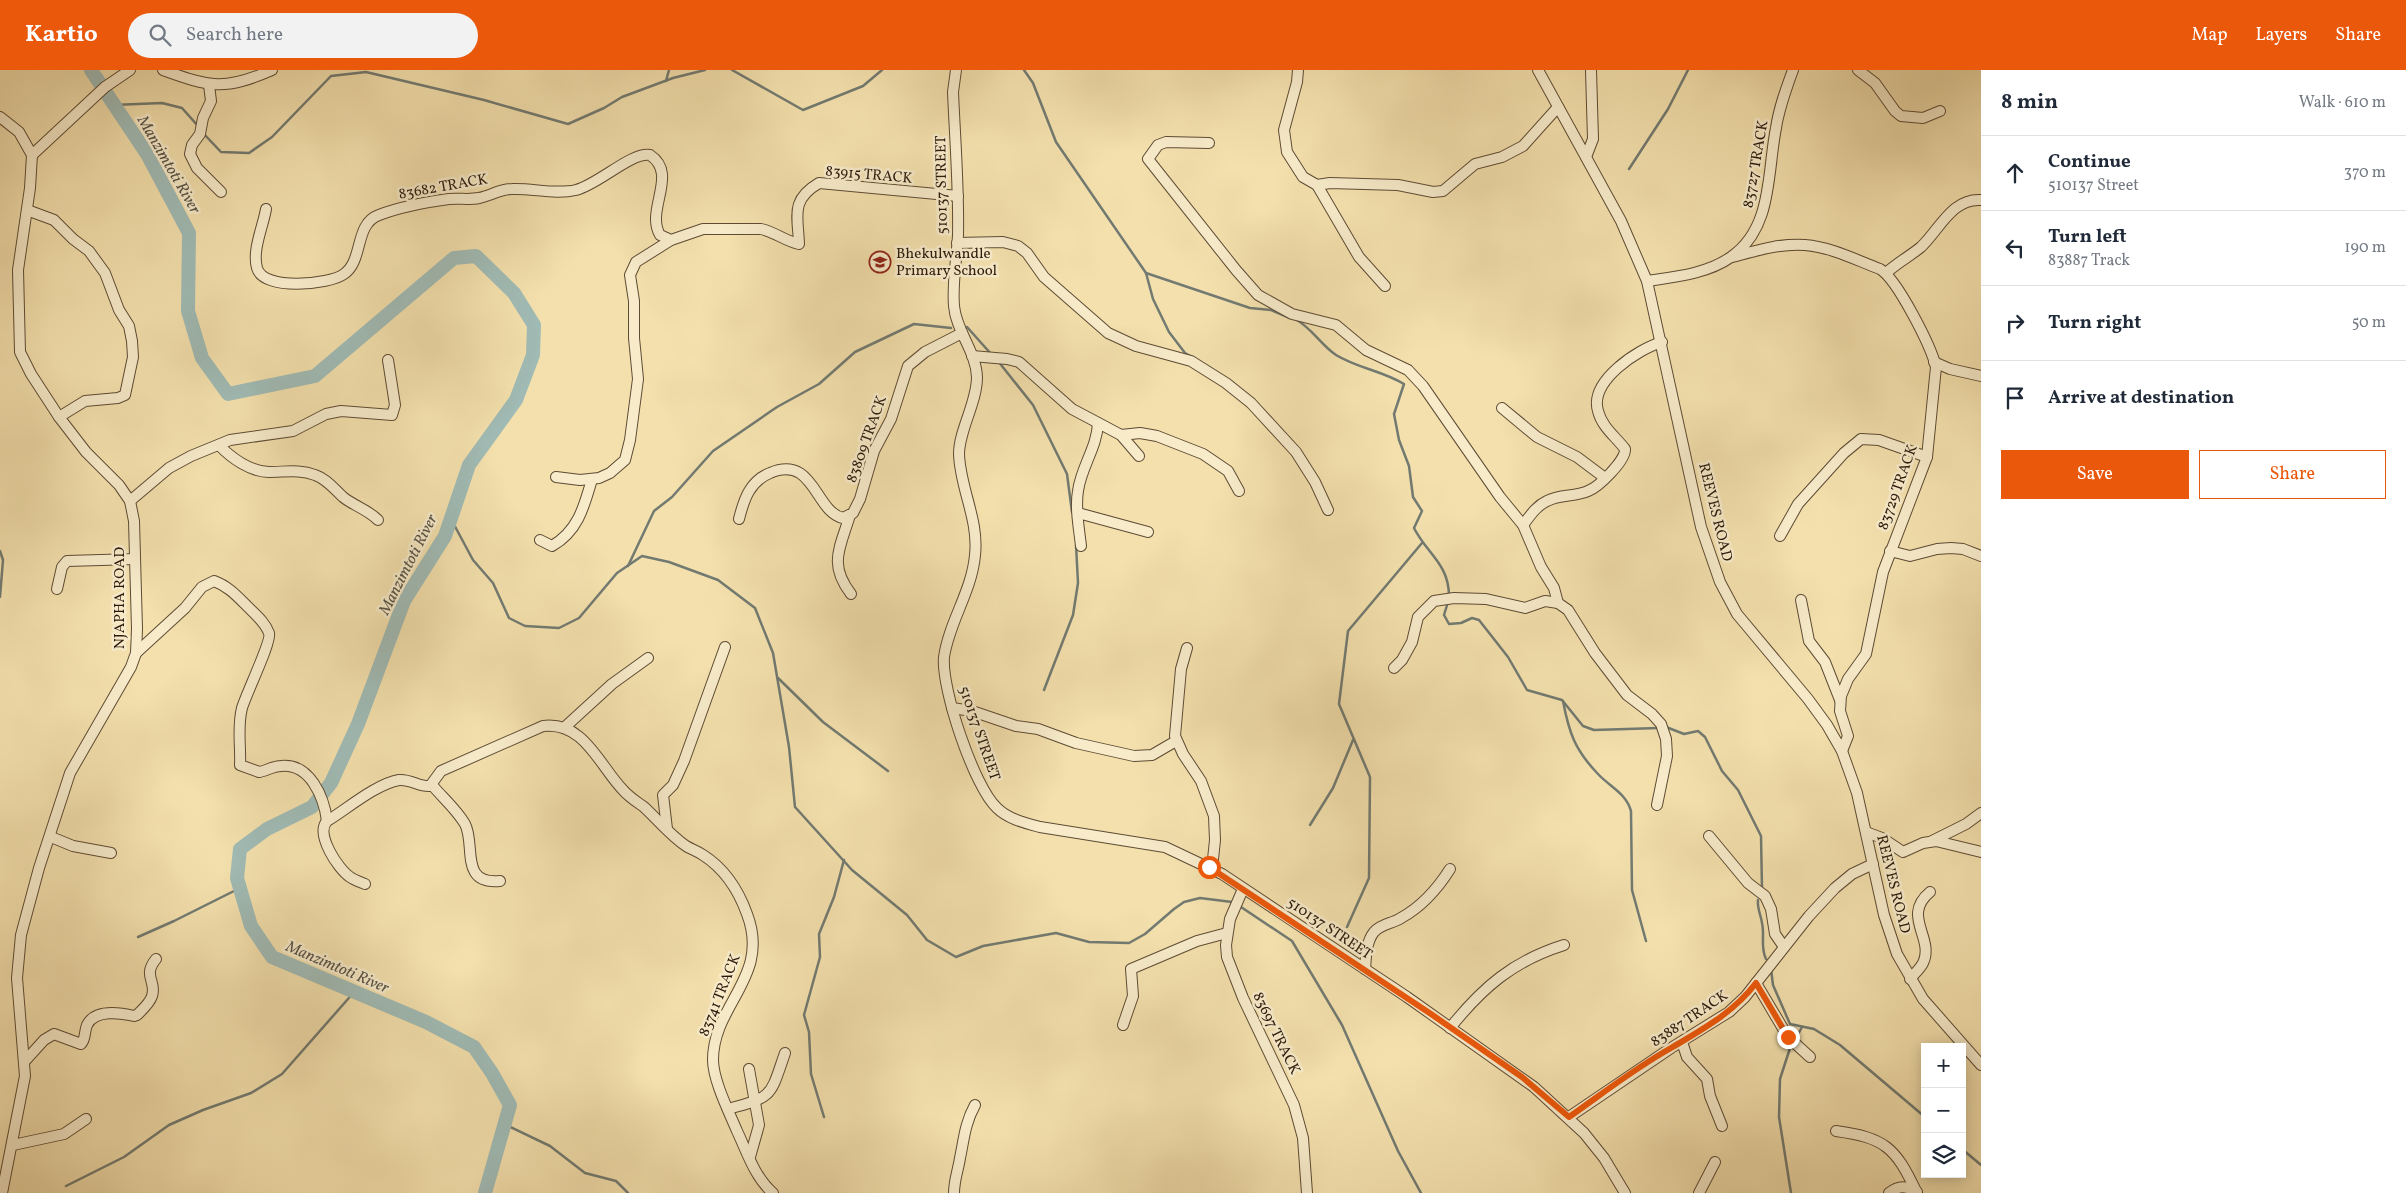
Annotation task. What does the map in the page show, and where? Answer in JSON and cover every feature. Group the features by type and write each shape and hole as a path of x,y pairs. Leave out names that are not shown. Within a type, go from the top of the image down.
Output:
{"street":[{"path":"0,117 19,132 32,155 105,87 130,70"},
{"path":"163,70 209,85 225,85 250,80 272,70"},
{"name":"510137 STREET","path":"956,70 953,92 958,196 954,306 962,333 972,356 976,383 959,456 974,524 976,550 971,576 947,641 944,670 952,708 979,781 990,800 1004,813 1040,827 1164,847 1212,869 1365,969 1522,1077 1569,1117 1604,1158 1626,1193"},
{"path":"1298,70 1297,82 1286,117 1285,142 1288,152 1301,173 1308,181 1321,184 1398,186 1433,192 1443,191 1475,164 1502,157 1523,146 1558,107"},
{"name":"REEVES ROAD","path":"1538,70 1631,242 1647,281 1702,527 1720,582 1737,614 1808,699 1827,725 1842,751 1857,793 1872,864 1890,933 1910,979 1937,1016 1981,1065"},
{"path":"1586,157 1593,139 1592,70"},
{"name":"83727 TRACK","path":"1647,281 1698,271 1732,257 1752,232 1762,214 1771,167 1775,129 1793,70"},
{"path":"1858,70 1875,83 1895,111 1901,116 1923,118 1940,112"},
{"path":"209,85 211,101 203,118 200,134 192,145 190,154 197,168 221,192"},
{"path":"1209,143 1166,142 1158,145 1148,159 1258,295 1292,314 1336,325 1366,350 1402,366 1415,376 1523,525 1541,567 1554,588 1558,603"},
{"name":"NJAPHA ROAD","path":"2,1193 22,1098 25,1061 17,978 21,935 39,868 51,837 70,773 124,680 136,652 137,629 134,521 130,501 118,485 86,452 59,416 31,374 20,352 18,270 27,210 32,155"},
{"name":"83682 TRACK","path":"266,209 257,249 256,267 259,273 273,282 327,282 343,275 352,267 365,226 377,216 430,202 481,198 510,188 577,190 605,177 640,155 650,155 662,168 656,227 660,235 671,240"},
{"name":"83915 TRACK","path":"671,240 703,229 751,229 769,230 786,241 799,244 796,212 798,204 802,197 820,183 958,196"},
{"path":"1321,184 1359,257 1385,286"},
{"path":"1732,257 1772,247 1805,245 1847,256 1886,273 1923,245 1942,221 1960,204 1969,200 1981,200"},
{"path":"27,210 54,220 72,239 89,251 105,273 118,310 129,326 132,341 133,357 125,395 118,398 78,403 59,416"},
{"path":"556,477 592,480 599,478 625,460 630,440 638,378 634,338 634,300 630,275 632,267 642,258 671,240"},
{"path":"957,243 1003,242 1018,246 1027,253 1044,277 1108,333 1136,346 1191,361 1226,383 1251,403 1296,452 1315,482 1328,510"},
{"name":"83729 TRACK","path":"1840,700 1845,685 1866,654 1881,580 1890,551 1927,457 1936,372 1934,362 1899,291 1886,273"},
{"name":"83809 TRACK","path":"851,594 841,582 837,566 838,555 850,515 864,489 874,451 891,419 908,366 925,352 962,333"},
{"path":"1523,525 1538,506 1545,502 1559,495 1588,492 1605,478 1622,459 1626,451 1600,418 1596,402 1598,395 1608,379 1627,360 1642,349 1662,342"},
{"path":"972,356 1007,358 1019,362 1062,402 1121,435 1139,456"},
{"path":"130,501 169,468 191,456 230,440 293,431 326,414 341,411 392,415 395,405 388,360"},
{"path":"1934,362 1981,376"},
{"path":"1502,408 1537,437 1576,457 1605,478"},
{"path":"1081,546 1078,491 1082,475 1094,446 1098,423"},
{"path":"1121,435 1140,433 1157,436 1203,454 1228,470 1239,491"},
{"path":"1780,536 1798,504 1844,453 1861,439 1879,440 1927,457"},
{"path":"219,445 241,462 259,470 266,472 290,470 315,475 329,483 344,498 361,506 378,520"},
{"path":"739,519 746,496 759,478 774,471 788,470 803,476 811,482 835,515 843,518 850,515"},
{"path":"540,540 552,546 575,526 582,512 592,480"},
{"path":"1078,513 1148,532"},
{"path":"1890,551 1910,556 1938,549 1951,548 1964,549 1981,554"},
{"path":"57,589 62,567 67,562 135,559"},
{"path":"136,652 185,608 205,585 214,581 225,585 261,620 269,634 268,646 256,669 241,709 238,726 240,765 258,772 280,766 299,768 304,771 323,802 327,821"},
{"path":"1394,668 1412,642 1418,617 1434,601 1454,598 1486,599 1525,608 1545,601 1558,603 1568,610 1595,653 1627,695 1640,707 1652,714 1661,724 1666,739 1667,756 1657,804"},
{"path":"1801,600 1809,641 1825,662 1840,700 1840,710 1848,736 1842,751"},
{"path":"667,829 663,795 673,785 684,761 725,647"},
{"path":"1187,648 1178,691 1176,741 1201,781 1214,816 1215,840 1212,869"},
{"path":"365,884 347,875 333,857 326,844 323,830 327,821 379,788 393,782 407,780 426,787 432,785 441,771 478,753 503,745 543,726 565,727 612,684 648,658"},
{"path":"952,708 972,711 1016,726 1038,729 1076,743 1134,756 1152,755 1176,741"},
{"name":"83741 TRACK","path":"565,727 571,729 586,743 624,792 685,846 716,864 731,880 739,894 748,915 753,940 753,953 746,979 714,1042 714,1069 728,1109 750,1157 762,1182 773,1193"},
{"path":"432,785 466,825 472,863 478,876 487,881 500,881"},
{"path":"1866,832 1882,838 1903,852 1966,824 1981,813"},
{"path":"1709,836 1748,883 1765,896 1771,909 1775,934 1784,947"},
{"path":"51,837 73,846 111,853"},
{"path":"1929,842 1936,841 1981,852"},
{"name":"83887 TRACK","path":"1569,1117 1671,1048 1729,1012 1756,983 1809,916 1835,888 1852,874 1872,864"},
{"path":"1365,969 1368,944 1374,932 1384,924 1400,919 1420,905 1443,880 1450,869"},
{"name":"83697 TRACK","path":"1243,889 1235,904 1227,933 1227,957 1243,998 1289,1092 1303,1138 1307,1193"},
{"path":"1910,979 1922,965 1924,958 1925,950 1918,919 1919,905 1930,892"},
{"path":"1123,1025 1133,996 1131,968 1197,940 1227,933"},
{"path":"1450,1028 1484,989 1506,971 1521,962 1564,945"},
{"path":"25,1061 51,1035 57,1034 81,1044 84,1040 87,1024 92,1020 109,1013 122,1012 134,1016 137,1015 152,997 149,968 156,959"},
{"path":"1756,983 1788,1037 1810,1056"},
{"path":"1682,1042 1687,1057 1707,1079 1710,1096 1722,1126"},
{"path":"728,1109 757,1101 772,1090 785,1053"},
{"path":"749,1068 757,1101 759,1132 750,1157"},
{"path":"954,1193 954,1180 959,1166 963,1134 974,1105"},
{"path":"13,1145 64,1134 86,1119"},
{"path":"1836,1132 1869,1137 1892,1151 1903,1164 1917,1192"},
{"path":"1699,1193 1715,1162"},
{"path":"1888,1193 1906,1186 1917,1192"}],"waterway":[{"name":"Manzimtoti River","path":"91,70 147,154 189,233 188,311 202,358 228,394 315,376 454,258 476,256 514,293 534,325 533,355 516,400 469,465 445,536 404,601 358,724 331,783 312,807 267,829 240,849 237,878 251,926 272,957 426,1022 474,1047 492,1073 510,1105 485,1193"},
{"path":"666,81 669,70"},
{"path":"203,133 221,152 249,153 272,137 331,76 366,72 484,100 568,124 604,108 622,97 673,78 705,70"},
{"path":"732,70 803,110 863,86 882,70"},
{"path":"1024,70 1033,83 1056,142 1146,273 1153,299 1169,332 1185,353 1192,357"},
{"path":"1629,169 1668,109 1688,70"},
{"path":"113,105 162,103 182,108 198,126"},
{"path":"1146,273 1250,308 1271,310 1290,318"},
{"path":"1295,319 1301,322 1336,355 1404,384 1394,414 1399,440 1409,466 1413,497 1422,511 1414,528 1441,567 1448,585 1449,596"},
{"path":"628,566 654,511 672,497 713,451 777,407 819,384 855,352 914,324 951,328"},
{"path":"967,327 992,355"},
{"path":"998,361 1033,405 1067,474 1072,512"},
{"path":"451,519 473,560 493,583 509,618 525,626 559,628 579,618 617,573 642,556 669,562 718,580 755,608 773,653 789,747 795,807 852,870 907,915 927,940 956,957 983,946 1056,933 1089,942 1129,943 1145,934 1184,902 1200,898 1232,902"},
{"path":"1347,927 1369,878 1370,777 1339,704 1348,631 1422,543"},
{"path":"1044,690 1073,615 1078,583 1076,545"},
{"path":"0,551 3,560 0,597"},
{"path":"1448,602 1444,615 1449,624 1461,623 1472,618 1479,620 1508,657 1527,690 1562,700 1583,726 1594,730 1659,728"},
{"path":"778,678 823,722 888,771"},
{"path":"1563,701 1568,723 1578,749 1598,774 1622,795 1629,805 1631,811 1632,890 1646,941"},
{"path":"1666,727 1684,734 1698,731 1705,737 1722,771 1738,790 1761,836 1762,888"},
{"path":"1310,825 1333,788 1353,740"},
{"path":"824,1117 811,1074 809,1032 804,1015 820,957 819,934 834,897 844,860"},
{"path":"138,937 240,888"},
{"path":"1758,900 1763,928 1763,950 1766,959"},
{"path":"1241,907 1292,941 1342,1025 1398,1151 1421,1193"},
{"path":"1771,969 1773,985 1790,1024 1814,1029 1840,1045 1921,1114"},
{"path":"66,1186 124,1157 169,1125 203,1110 251,1093 282,1074 355,991"},
{"path":"1796,1038 1802,1027"},
{"path":"1791,1045 1780,1079 1779,1117 1791,1193"},
{"path":"504,1124 550,1146 585,1173 616,1181 628,1193"},
{"path":"1966,1152 1981,1165"}],"place":[{"name":"Bhekulwandle Primary School","path":"880,262"}],"route":[{"path":"1209,867 1229,878 1407,996 1475,1046 1522,1077 1569,1117 1614,1085 1729,1012 1756,983 1788,1037"}]}
